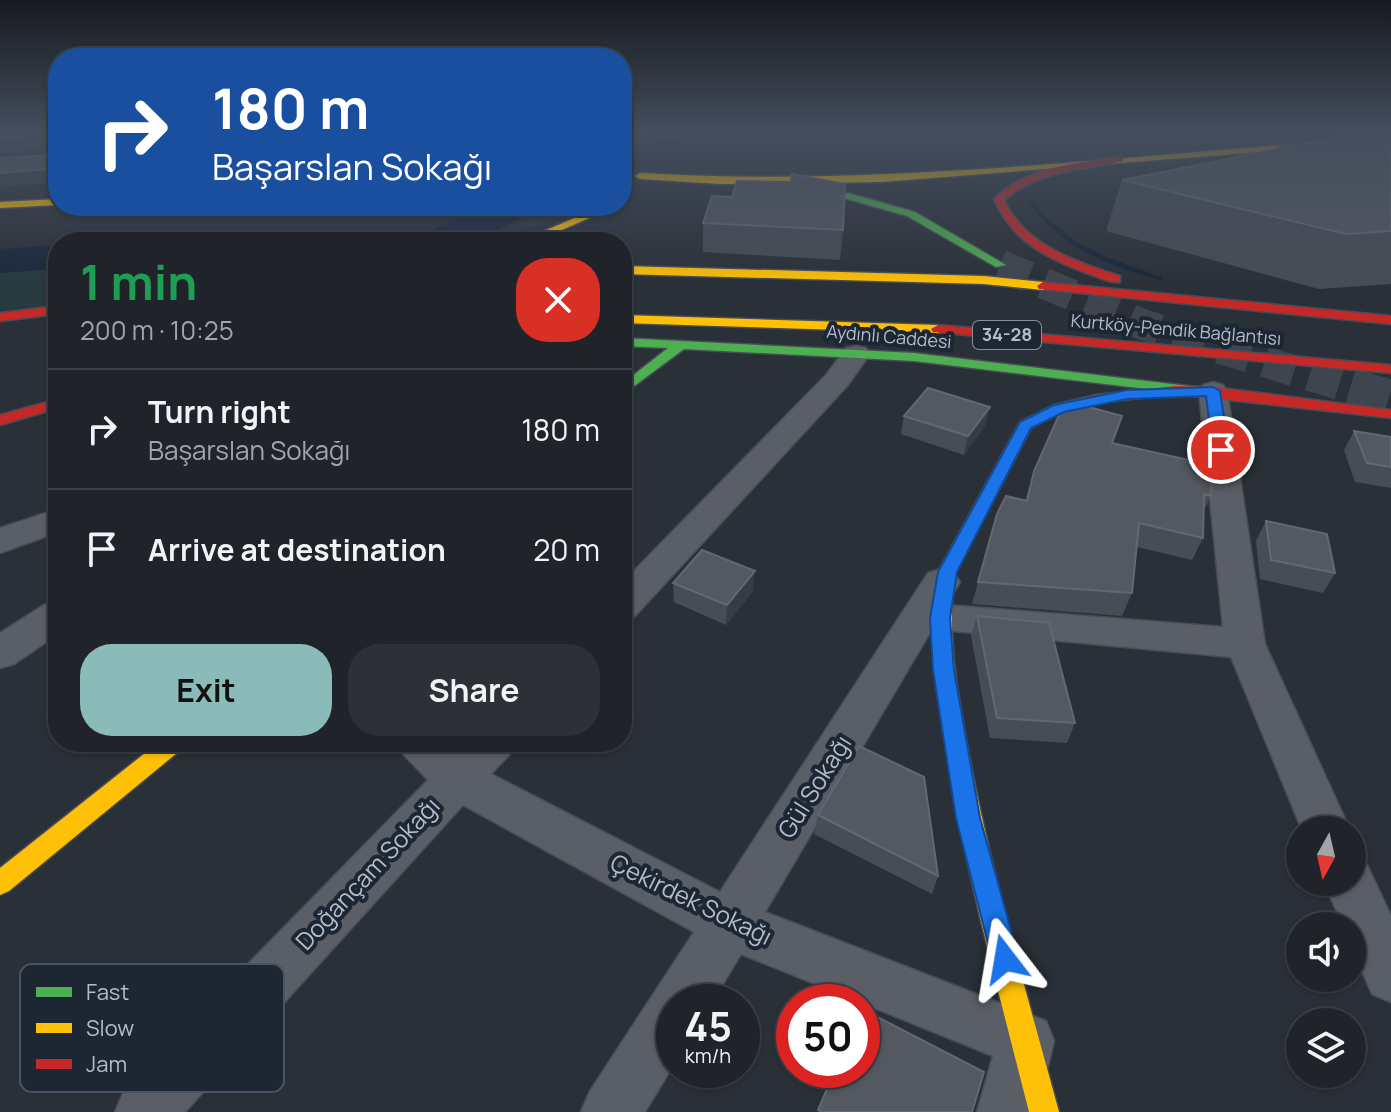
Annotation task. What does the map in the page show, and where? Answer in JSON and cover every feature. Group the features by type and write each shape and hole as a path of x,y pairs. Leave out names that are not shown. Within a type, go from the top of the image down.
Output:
{"main road":[{"path":"632,184 849,183"},
{"path":"973,190 991,183"},
{"path":"1024,183 1003,192 1000,208 1030,241 1103,275 1146,288 1391,319"},
{"path":"632,184 832,194 884,202 939,225 1000,265"},
{"path":"0,205 48,203"},
{"path":"548,232 588,216"},
{"path":"972,227 995,246 1023,261"},
{"path":"632,270 984,280 1391,319"},
{"path":"0,317 48,311"},
{"name":"Kurtköy-Pendik Bağlantısı","path":"632,319 908,326 1391,369"},
{"path":"0,326 48,321"},
{"path":"908,326 1328,383"},
{"name":"Aydınlı Caddesi","path":"632,342 856,354 1213,391 1391,414"},
{"path":"632,383 684,343"},
{"path":"992,367 1024,393 1025,425 947,572 940,618 944,670 968,818 1044,1112"},
{"path":"1025,425 1059,408 1096,399 1175,390 1213,391"},
{"path":"0,420 48,406"},
{"path":"0,883 163,752"}],"street":[{"path":"632,595 837,380 856,354"},
{"path":"1213,391 1245,644 1320,816"},
{"path":"0,541 48,526"},
{"name":"Gül Sokağı","path":"692,984 947,572"},
{"path":"940,618 1245,644"},
{"path":"0,653 48,622"},
{"name":"Çekirdek Sokağı","path":"430,752 457,779 730,924 1026,1041"},
{"name":"Doğançam Sokağı","path":"284,964 483,752"},
{"path":"1355,896 1391,975"},
{"path":"611,1112 656,1041"},
{"path":"1007,1112 1026,1041"},
{"name":"Doğançam Sokağı","path":"145,1112 164,1092"}],"green space":[{"path":"536,216 559,216 519,232 496,232"},
{"path":"48,266 48,307 0,311 0,268"}],"building":[{"path":"736,183 845,184 843,230 703,223 712,196 732,197"},
{"path":"1134,183 1391,183 1391,231 1346,234"},
{"path":"928,388 990,407 968,436 904,416"},
{"path":"1070,402 1122,416 1112,443 1211,465 1211,496 1204,494 1203,538 1139,523 1132,593 978,582 997,514 1006,496 1027,501 1034,471 1063,406"},
{"path":"1354,431 1391,437 1391,467 1367,463"},
{"path":"1266,521 1327,534 1335,573 1271,560"},
{"path":"702,550 755,571 727,605 673,583"},
{"path":"977,616 1049,623 1075,723 997,718"},
{"path":"859,746 924,777 938,876 818,815"},
{"path":"880,1018 984,1072 972,1112 818,1110 827,1088 880,1088"}],"waterway":[{"path":"1030,202 1072,243 1104,259 1160,278"},
{"path":"458,232 494,216"},
{"path":"0,261 48,258"}],"tunnel":[{"path":"1000,265 1144,325 1357,390"},
{"path":"1350,388 1391,400"}],"traffic: fast":[{"path":"848,196 911,214 1000,265"},
{"path":"632,343 914,357 1205,392"},
{"path":"632,383 684,343"}],"traffic: slow":[{"path":"0,205 48,203"},
{"path":"548,232 588,216"},
{"path":"632,270 984,280 1043,286"},
{"path":"632,319 938,329"},
{"path":"944,591 944,664 963,784 995,926 1044,1112"},
{"path":"0,883 163,752"}],"traffic: jam":[{"path":"1022,183 999,199 1017,229 1064,260 1116,279"},
{"path":"1043,286 1391,320"},
{"path":"0,317 48,311"},
{"path":"938,329 1391,369"},
{"path":"944,591 947,572 1025,425 1059,408 1096,399 1175,390 1213,391"},
{"path":"1205,392 1391,414"},
{"path":"0,420 48,406"}],"route":[{"path":"1005,959 968,818 944,670 940,618 947,572 1025,425 1059,408 1127,394 1213,391 1221,450"}]}
